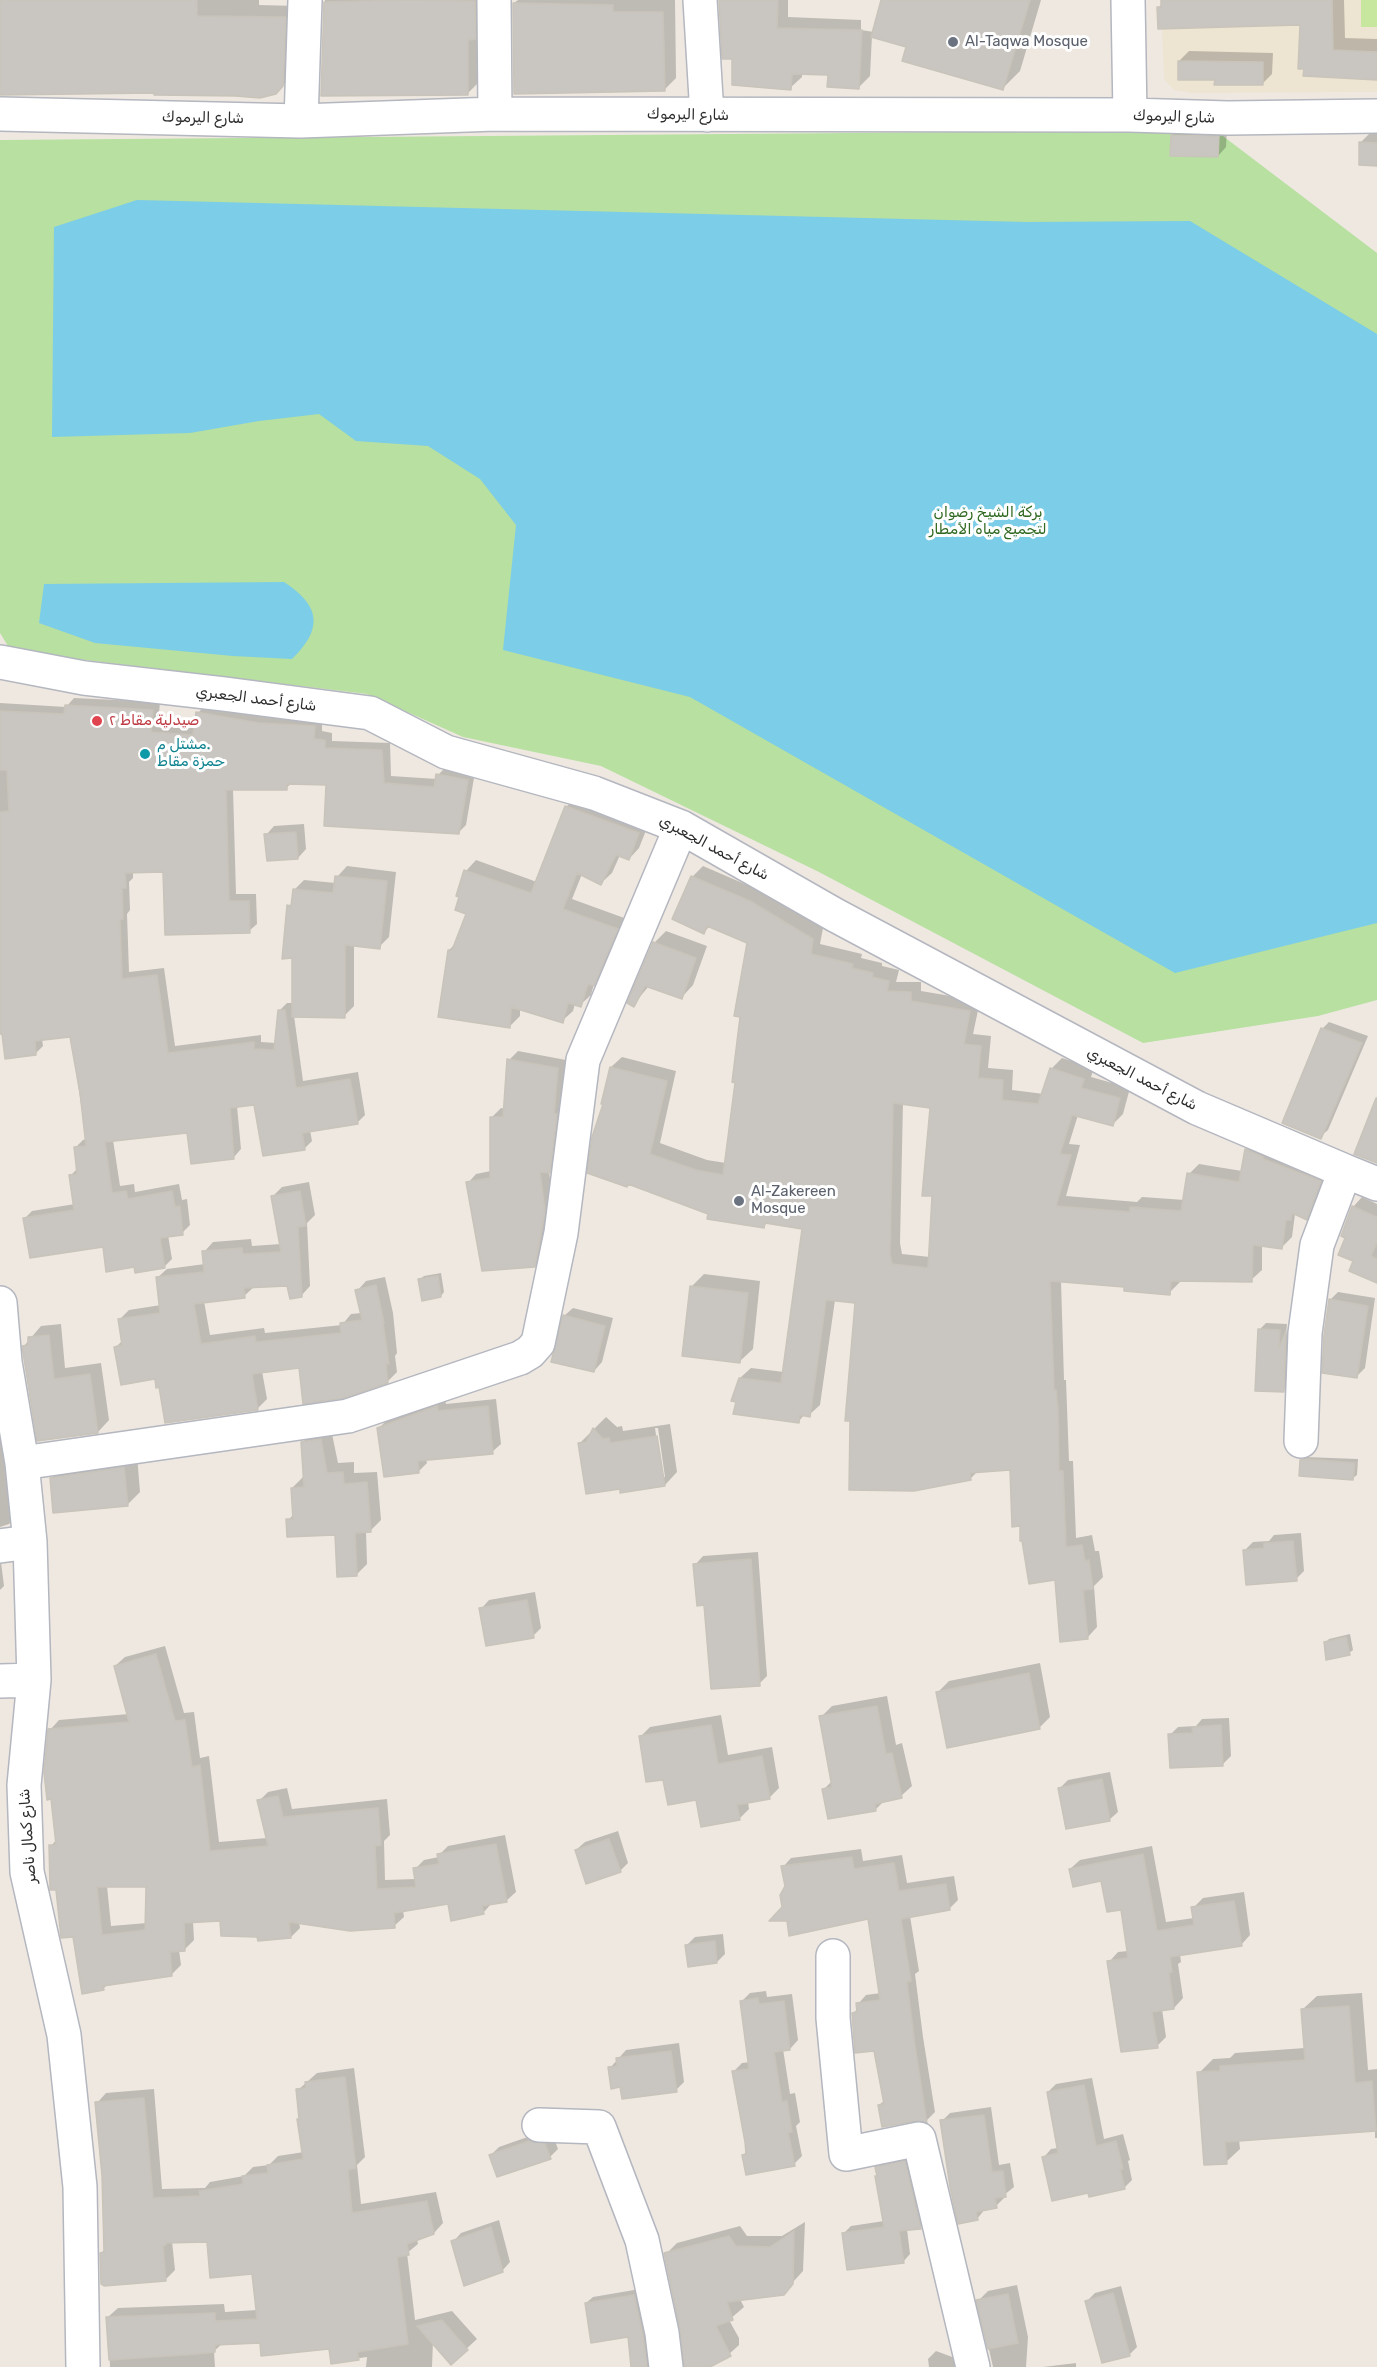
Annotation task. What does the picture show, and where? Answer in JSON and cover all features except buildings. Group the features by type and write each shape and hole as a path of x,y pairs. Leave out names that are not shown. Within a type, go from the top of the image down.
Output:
{"street":[{"path":"301,120 305,0"},
{"path":"494,0 495,114"},
{"path":"700,0 706,115"},
{"path":"1128,0 1130,115"},
{"name":"شارع اليرموك","path":"0,114 301,120 495,114 1130,115 1228,118 1377,116"},
{"name":"شارع أحمد الجعبري","path":"0,662 84,678 370,713 446,752 594,792 681,827 856,927 1197,1108 1377,1184"},
{"path":"22,1463 348,1416 514,1360 530,1352 538,1343 561,1233 582,1060 681,827"},
{"path":"1301,1441 1305,1333 1317,1245 1345,1171"},
{"name":"شارع كمال ناصر","path":"0,1303 2,1363 22,1463 15,1544 34,1680 24,1785 27,1872 66,2046 80,2187 83,2367"},
{"path":"0,1681 34,1680"},
{"path":"833,1956 833,2018 846,2154 919,2139 973,2367"},
{"path":"539,2125 599,2127 642,2240 662,2333 666,2367"}],"shaded area":[{"path":"1161,0 1377,0 1377,92 1192,93 1174,90 1164,79"}],"green space":[{"path":"1361,0 1377,0 1377,27 1361,27"},
{"name":"بركة الشيخ رضوان لتجميع مياه الأمطار","path":"1215,130 1377,253 1377,1000 1318,1016 1143,1043 817,871 601,766 463,737 367,694 11,651 0,633 0,140"}],"water":[{"name":"بركة الشيخ رضوان لتجميع مياه الأمطار","path":"137,200 1027,222 1190,221 1377,334 1377,923 1175,973 690,697 503,650 516,525 480,479 428,446 356,441 319,414 259,421 190,433 52,437 54,227"},
{"path":"284,582 305,600 314,618 309,638 292,659 95,643 39,623 44,584"}],"place":[{"name":"Al-Taqwa Mosque","path":"953,42"},
{"name":"صيدلية مقاط ٢","path":"97,721"},
{"name":"مشتل م. حمزة مقاط","path":"145,754"},
{"name":"Al-Zakereen Mosque","path":"739,1201"}]}
